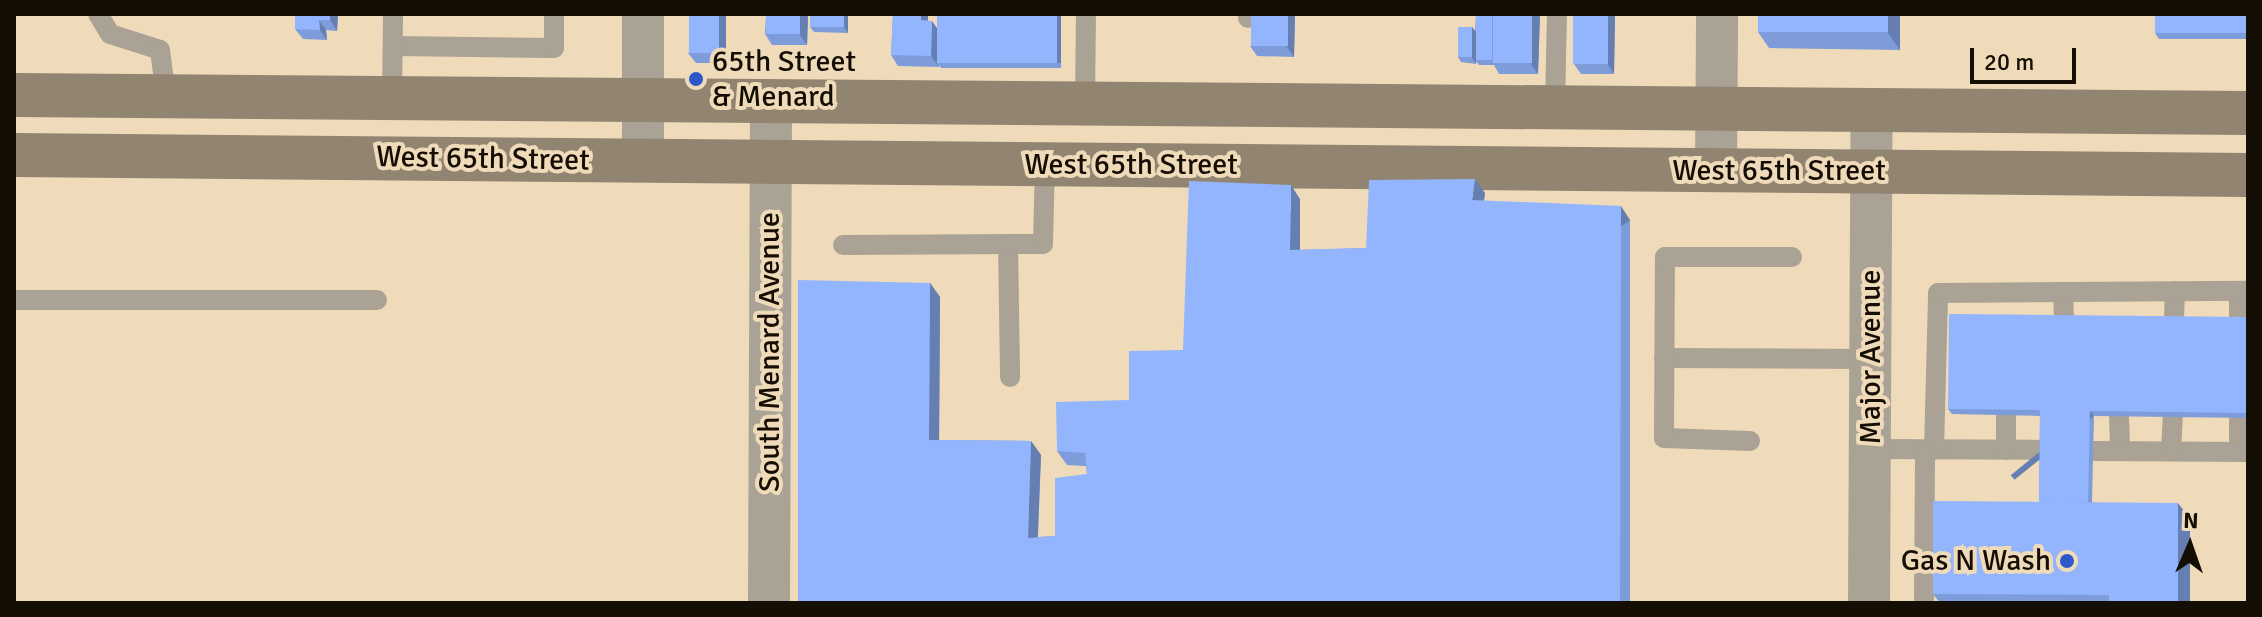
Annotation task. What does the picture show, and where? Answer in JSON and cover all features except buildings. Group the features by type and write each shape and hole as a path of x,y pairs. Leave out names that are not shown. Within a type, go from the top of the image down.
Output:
{"street":[{"path":"643,14 643,160"},
{"path":"1716,170 1717,14"},
{"name":"West 65th Street","path":"14,95 2248,113"},
{"name":"South Menard Avenue","path":"769,603 771,102"},
{"name":"Major Avenue","path":"1869,603 1872,110"},
{"name":"West 65th Street","path":"14,155 1872,171 2242,179"}],"lane":[{"path":"98,14 110,34 160,50 166,97"},
{"path":"392,99 393,14"},
{"path":"393,46 554,48 554,14"},
{"path":"1085,104 1086,14"},
{"path":"1555,107 1557,14"},
{"path":"843,245 1043,244 1045,164"},
{"path":"1008,244 1010,377"},
{"path":"1750,441 1664,438 1665,257 1792,257"},
{"path":"2174,319 2175,291"},
{"path":"1924,603 1938,293 2243,291 2239,318"},
{"path":"2006,292 2006,317"},
{"path":"2063,292 2064,315"},
{"path":"2122,292 2122,318"},
{"path":"14,300 377,300"},
{"path":"1664,358 1870,359"},
{"path":"2006,417 2006,450"},
{"path":"2119,417 2120,451"},
{"path":"2171,451 2173,417"},
{"path":"2092,451 2244,452 2239,419"},
{"path":"1870,449 2042,450"}],"place":[{"name":"65th Street & Menard","path":"696,79"},
{"name":"Gas N Wash","path":"2067,561"}]}
